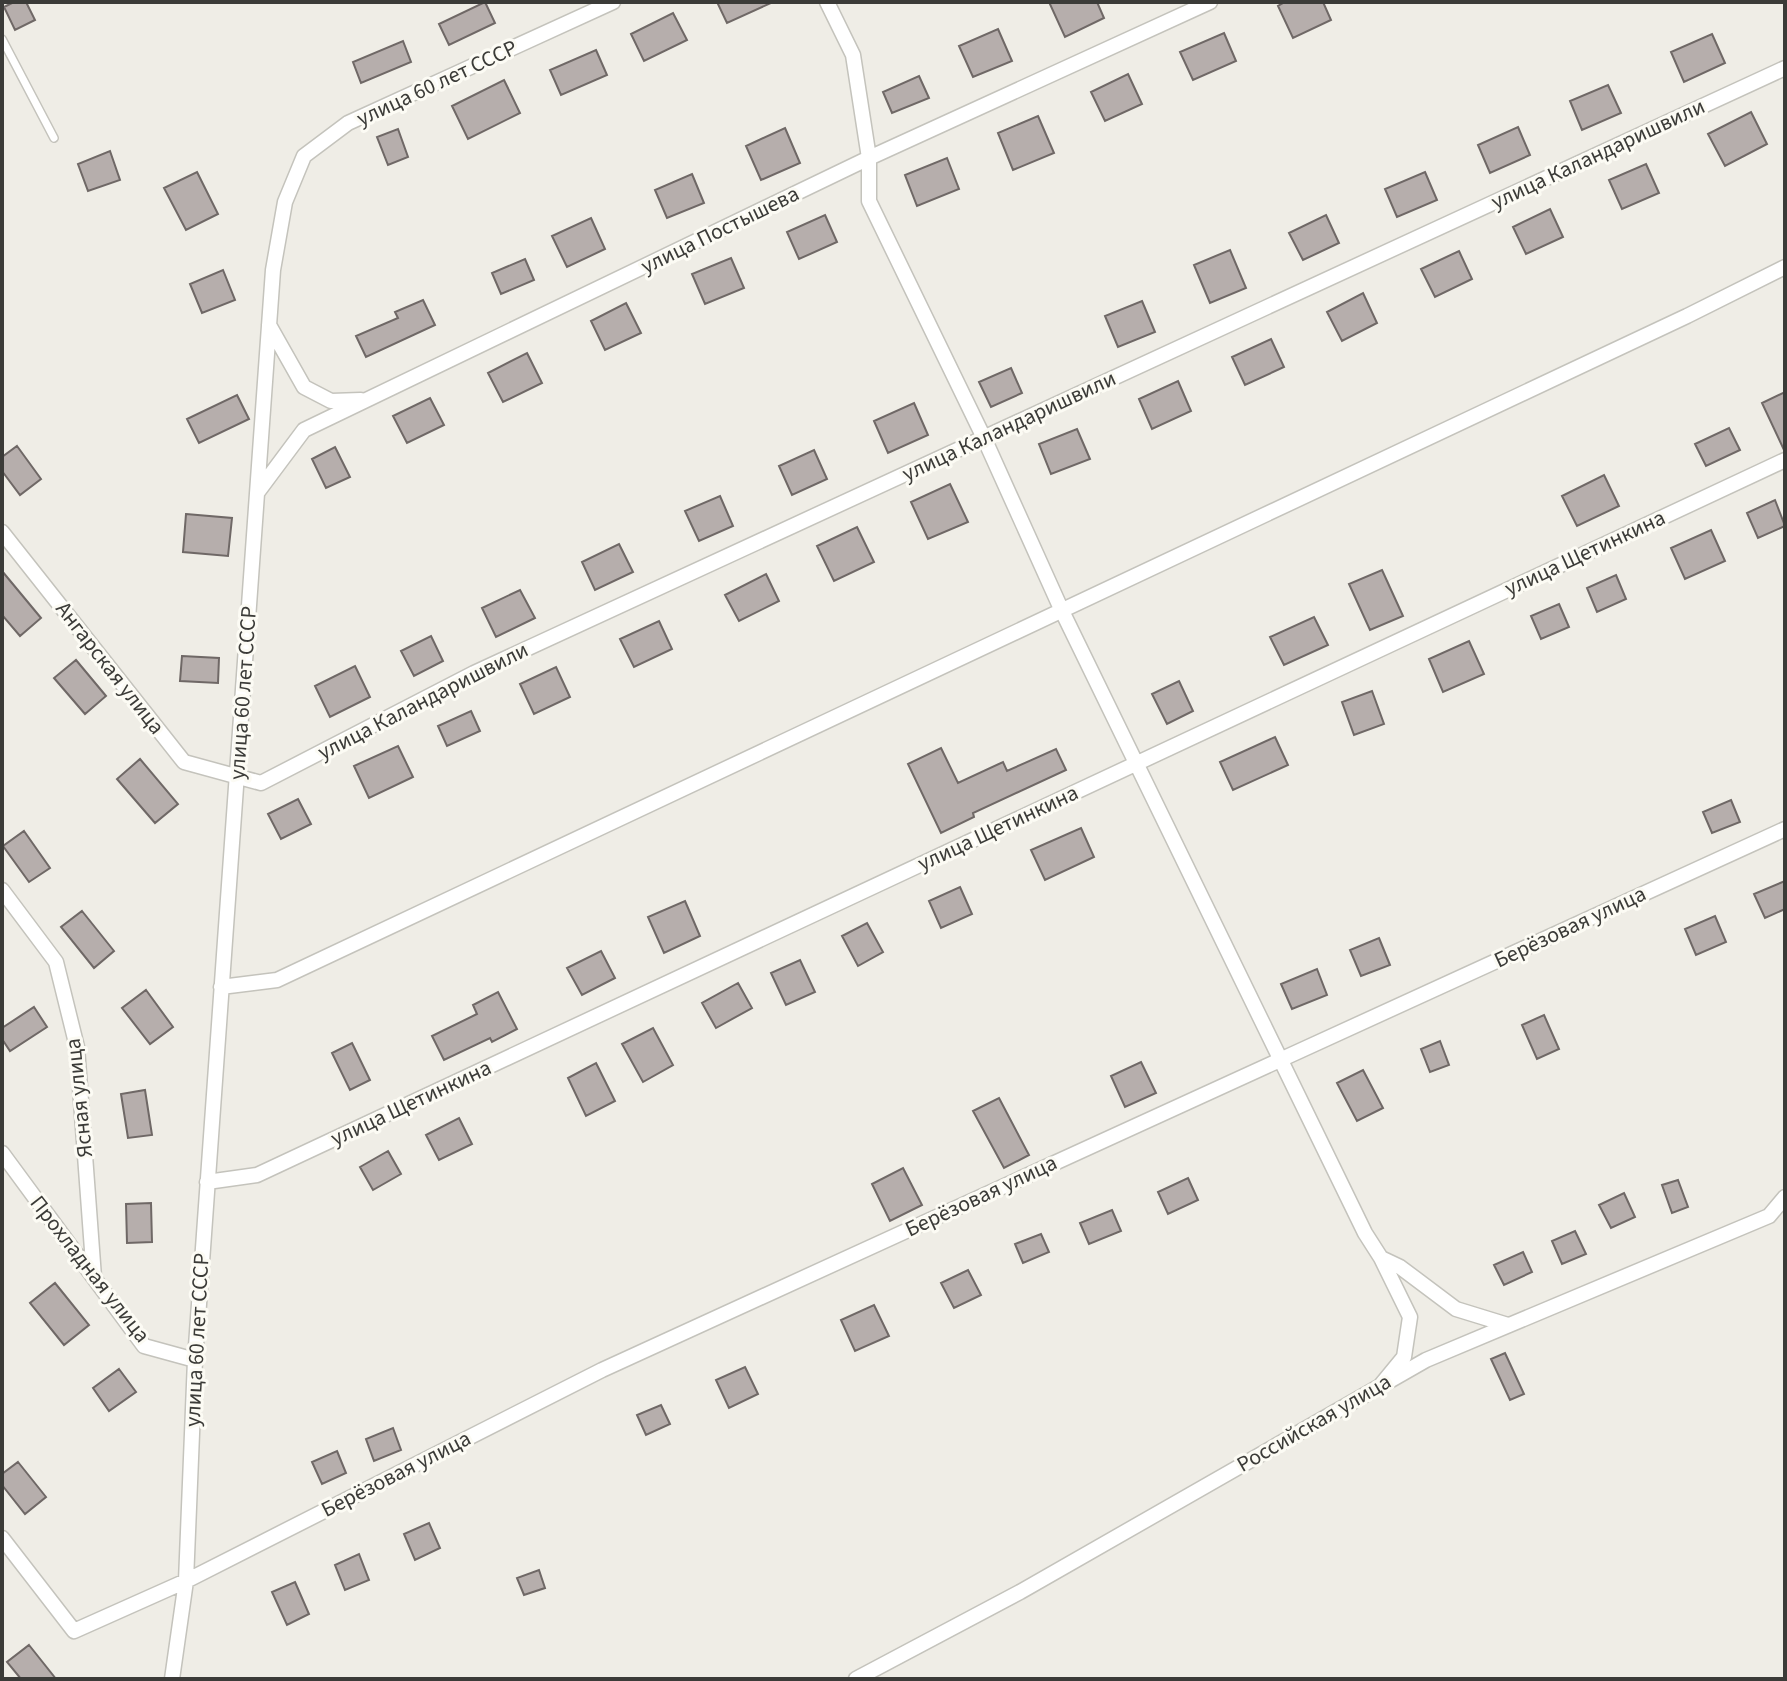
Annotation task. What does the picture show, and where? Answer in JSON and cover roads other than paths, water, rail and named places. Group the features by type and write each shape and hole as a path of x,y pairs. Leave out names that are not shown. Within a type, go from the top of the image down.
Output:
{"street":[{"name":"улица 60 лет СССР","path":"172,1679 186,1581 195,1360 273,270 285,202 304,156 348,123 613,2"},
{"path":"827,2 853,55 869,158 869,201 984,438 1062,611 1365,1233 1410,1317 1404,1357 1381,1385"},
{"name":"улица Постышева","path":"257,493 304,430 869,158 1210,2"},
{"name":"улица Каландаришвили","path":"236,778 261,783 474,673 1785,68"},
{"path":"221,987 277,980 1687,316 1785,267"},
{"path":"269,325 304,387 331,401 369,399"},
{"name":"улица Щетинкина","path":"207,1182 257,1175 1785,460"},
{"name":"Ангарская улица","path":"2,532 184,762 236,778"},
{"name":"Берёзовая улица","path":"2,1538 74,1631 186,1581 602,1370 1785,829"},
{"name":"Ясная улица","path":"2,890 56,962 77,1047 94,1277"},
{"name":"Прохладная улица","path":"2,1153 144,1346 195,1360"},
{"name":"Российская улица","path":"856,1679 1020,1592 1426,1360 1769,1216 1785,1197"},
{"path":"1381,1258 1400,1267 1456,1309 1508,1325"}],"lane":[{"path":"2,39 54,138"}]}
